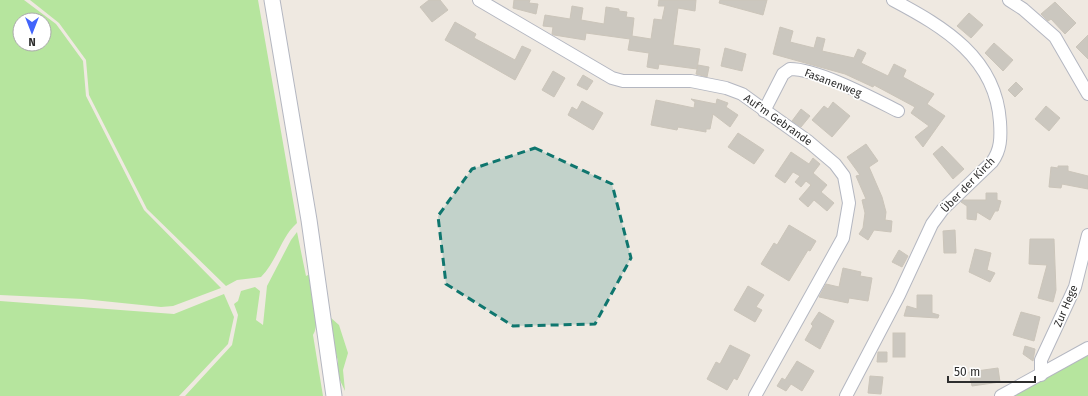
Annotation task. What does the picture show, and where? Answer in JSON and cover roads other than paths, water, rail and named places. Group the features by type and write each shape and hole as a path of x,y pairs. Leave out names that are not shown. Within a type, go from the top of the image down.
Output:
{"street":[{"path":"272,0 309,220 334,396"},
{"name":"Auf'm Gebrande","path":"479,0 612,78 623,81 691,81 714,84 742,94 809,142 835,164 844,176 849,203 843,238 755,396"},
{"name":"Über der Kirch","path":"846,396 899,295 932,224 943,209 992,162 1000,145 1000,116 993,85 982,67 971,54 946,32 919,14 893,0"},
{"path":"1008,0 1023,9 1055,37 1088,94"},
{"name":"Fasanenweg","path":"764,111 783,74 790,69 839,83 898,111"},
{"name":"Zur Hege","path":"1041,375 1041,360 1075,287 1088,235"},
{"path":"1001,396 1088,348"}]}
